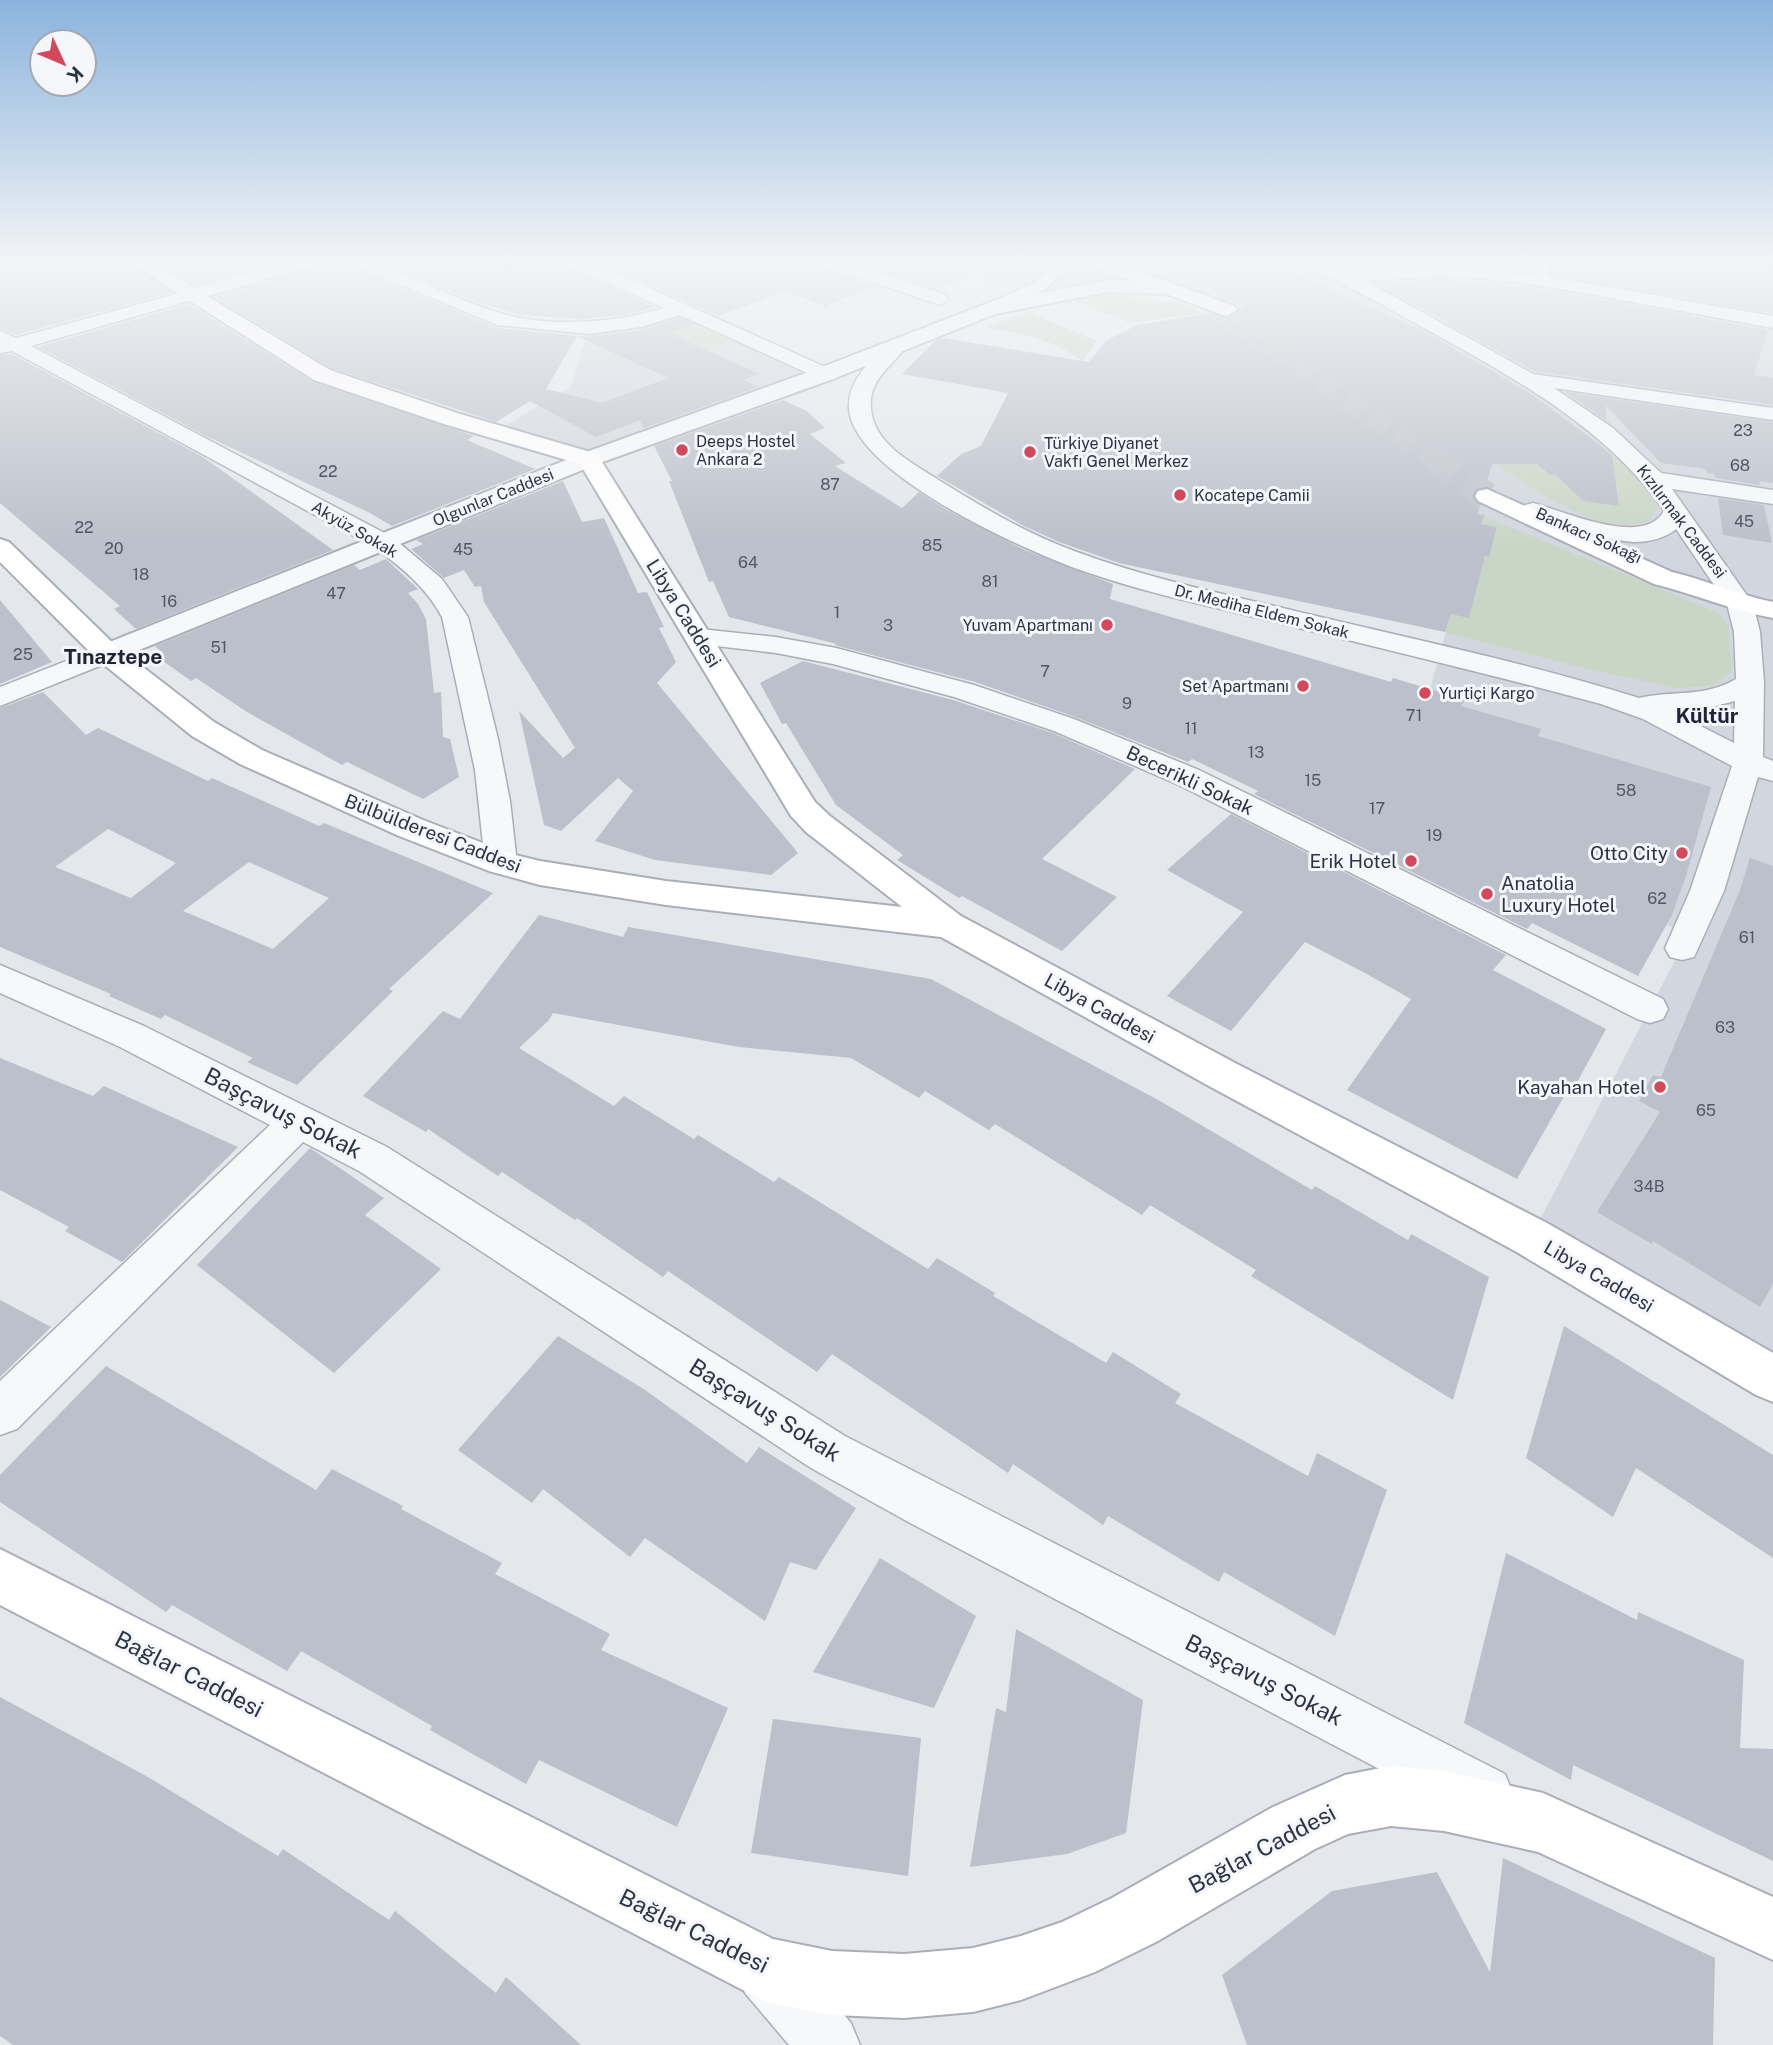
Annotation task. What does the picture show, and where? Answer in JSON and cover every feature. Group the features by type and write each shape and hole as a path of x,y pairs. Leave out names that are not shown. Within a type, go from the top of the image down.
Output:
{"main road":[{"path":"290,355 322,375 340,382 589,459"},
{"name":"Libya Caddesi","path":"589,459 803,809 818,824 948,925 1223,1075 1531,1237 1672,1317 1773,1379"},
{"name":"Bankacı Sokağı","path":"1688,584 1673,573 1488,492 1663,578 1688,584 1740,604 1773,610"},
{"name":"Bülbülderesi Caddesi","path":"0,547 107,653 202,729 251,757 411,828 501,863 540,873 666,893 948,925"},
{"name":"Bağlar Caddesi","path":"0,1576 766,1970 832,1983 904,1986 973,1980 1021,1968 1073,1950 1134,1920 1294,1828 1345,1805 1391,1796 1444,1801 1543,1823 1773,1930"}],"street":[{"name":"Akyüz Sokak","path":"29,355 383,542 421,570 445,596 454,617 487,751 499,822 501,863"},
{"path":"784,355 825,374"},
{"name":"Olgunlar Caddesi","path":"0,696 589,459 874,355"},
{"name":"Dr. Mediha Eldem Sokak","path":"888,355 871,373 862,392 860,413 869,435 904,468 1011,533 1068,557 1152,584 1638,705 1760,767"},
{"name":"Kızılırmak Caddesi","path":"1487,355 1525,377 1605,433 1654,479 1740,604 1747,632 1760,767 1682,948"},
{"path":"1525,377 1773,414"},
{"path":"1654,479 1773,497"},
{"path":"1533,510 1597,529 1630,534 1650,533 1665,528 1676,510"},
{"name":"Becerikli Sokak","path":"700,637 776,645 858,661 964,691 1064,725 1188,777 1650,1009"},
{"path":"1638,705 1706,702 1724,698 1750,682"},
{"name":"Başçavuş Sokak","path":"0,978 131,1036 373,1159 828,1452 929,1507 1543,1823"},
{"path":"0,1413 300,1120"},
{"path":"766,1970 829,2045"}],"shaded area":[{"path":"581,355 784,355 825,374 589,459 496,431 571,387"},
{"path":"1282,355 1773,355 1773,1379 1531,1237 1687,937 1585,872 1354,744 1393,678 1430,689 1451,614 1485,556 1489,556 1497,527 1483,524 1485,516 1478,514 1483,494"}],"green space":[{"path":"1074,355 1086,355 1082,361"},
{"path":"1560,419 1626,466 1658,506 1649,521 1631,525 1610,524 1589,517 1546,496 1492,461 1537,464 1549,474 1556,475 1562,482 1574,486 1575,493 1583,501 1619,506 1613,464 1548,422"},
{"path":"1485,517 1719,613 1728,626 1732,671 1714,685 1677,688 1580,667 1445,632 1451,614 1485,556 1489,556 1497,527 1483,524"}],"building":[{"path":"0,355 15,355 203,457 333,550 136,629 114,609 120,606 0,503"},
{"path":"54,355 271,355 313,382 474,436 467,440 535,469 392,526 368,512 204,435"},
{"path":"310,355 566,355 546,389 602,403 668,378 619,355 719,355 760,374 743,380 758,387 644,428 640,420 596,437 530,401 496,422 331,368"},
{"path":"921,355 1049,355 1089,362 1094,355 1466,355 1533,395 1604,448 1612,456 1619,506 1583,501 1556,475 1549,474 1537,464 1492,464 1485,487 1477,488 1473,495 1480,505 1478,514 1485,515 1482,524 1497,527 1489,557 1485,556 1469,618 1451,614 1445,632 1119,563 1059,542 1024,526 937,476 961,454 981,446 1008,393 902,374"},
{"path":"1506,355 1760,355 1754,375 1773,378 1773,405 1534,371"},
{"path":"1565,392 1773,422 1773,483 1759,481 1760,485 1715,478 1714,474 1707,473 1706,469 1661,463 1605,405 1607,421"},
{"path":"783,400 807,411 825,428 810,434 846,463 835,466 902,508 919,492 947,510 1025,550 1113,584 1110,599 1391,682 1393,678 1465,700 1461,706 1541,729 1538,736 1711,787 1672,915 1638,976 1532,923 1527,929 1254,794 1258,791 1192,759 1188,762 1075,717 975,682 729,617 713,581 709,582 669,481 672,481 654,446"},
{"path":"563,481 582,522 604,518 638,593 647,592 664,627 659,628 676,662 657,683 798,853 771,875 655,860 595,841 633,791 618,778 561,831 544,825 519,711 563,758 575,748 484,602 481,586 475,587 464,570 444,578 411,549 423,544 416,540"},
{"path":"1718,498 1764,505 1772,543 1723,535"},
{"path":"386,559 418,589 408,593 426,619 434,693 441,692 443,737 450,739 459,777 423,799 347,762 342,765 247,712 196,678 191,681 156,656 162,653 155,646 354,565 360,570"},
{"path":"0,600 52,662 0,684"},
{"path":"803,661 953,700 1053,733 1135,769 1042,859 1117,897 1062,951 962,896 959,898 897,860 903,855 836,805 786,723 782,724 760,683"},
{"path":"43,692 86,735 98,728 208,781 212,778 319,826 324,823 493,893 389,989 393,991 297,1085 247,1062 253,1058 165,1015 161,1019 109,996 111,994 0,947 0,708","holes":["108,829 176,863 131,898 55,867","249,862 329,898 273,949 183,911"]},
{"path":"1231,814 1506,955 1493,970 1606,1029 1574,1088 1570,1086 1517,1179 1347,1090 1411,999 1365,973 1305,942 1231,1031 1167,996 1243,912 1167,870"},
{"path":"1750,858 1773,866 1773,1284 1760,1307 1653,1241 1652,1244 1597,1212 1660,1112 1639,1101 1653,1075 1661,1077 1740,890"},
{"path":"539,915 623,937 628,927 931,979 1160,1101 1312,1190 1315,1186 1408,1240 1411,1234 1489,1277 1453,1400 1251,1276 1256,1270 1150,1205 1142,1215 995,1124 989,1130 925,1091 919,1098 851,1058 739,1047 553,1013 519,1048 614,1106 624,1096 694,1139 698,1135 774,1182 779,1177 928,1269 937,1258 995,1293 993,1296 1106,1363 1113,1352 1181,1394 1175,1403 1308,1476 1317,1453 1387,1490 1335,1636 1224,1572 1219,1582 1108,1516 1103,1525 1013,1464 1008,1473 832,1354 817,1372 668,1271 663,1277 577,1218 575,1220 502,1172 498,1176 428,1129 426,1132 363,1096 443,1011 460,1019"},
{"path":"0,1058 93,1096 104,1086 238,1147 122,1262 65,1231 69,1227 0,1190"},
{"path":"310,1148 384,1198 365,1215 441,1269 334,1373 197,1265"},
{"path":"0,1300 51,1327 0,1377"},
{"path":"1564,1326 1773,1455 1773,1558 1636,1468 1613,1517 1526,1458"},
{"path":"558,1336 645,1390 747,1463 759,1447 856,1508 816,1570 790,1562 765,1621 645,1538 630,1557 543,1489 532,1503 458,1450"},
{"path":"106,1366 316,1490 332,1469 403,1506 401,1509 502,1563 495,1574 610,1634 601,1650 728,1708 677,1827 539,1760 526,1784 430,1730 432,1726 301,1651 287,1671 172,1605 166,1612 0,1502 0,1475"},
{"path":"1506,1553 1637,1620 1638,1612 1744,1660 1740,1748 1773,1749 1773,1861 1573,1765 1571,1780 1464,1723"},
{"path":"880,1558 976,1616 934,1708 813,1672"},
{"path":"1016,1629 1143,1700 1126,1833 1067,1854 970,1867 996,1708 1006,1712"},
{"path":"0,1697 148,1777 278,1856 283,1849 389,1920 395,1911 496,1993 506,1977 581,2045 13,2045 0,2036"},
{"path":"773,1719 921,1738 908,1876 751,1853"},
{"path":"1503,1858 1715,1958 1713,2045 1247,2045 1222,1975 1332,1891 1437,1872 1490,1972"}],"tunnel":[{"path":"1283,355 1436,461"},
{"path":"1433,459 1487,496"}],"place":[{"name":"Deeps Hostel Ankara 2","path":"682,450"},
{"name":"Türkiye Diyanet Vakfı Genel Merkez","path":"1030,452"},
{"name":"Kocatepe Camii","path":"1180,495"},
{"name":"Yuvam Apartmanı","path":"1107,625"},
{"name":"Set Apartmanı","path":"1303,686"},
{"name":"Yurtiçi Kargo","path":"1425,693"},
{"name":"Otto City","path":"1682,853"},
{"name":"Erik Hotel","path":"1411,861"},
{"name":"Anatolia Luxury Hotel","path":"1487,894"},
{"name":"Kayahan Hotel","path":"1660,1087"}],"district":[{"name":"Tınaztepe","path":"113,657"},
{"name":"Kültür","path":"1707,716"}]}
